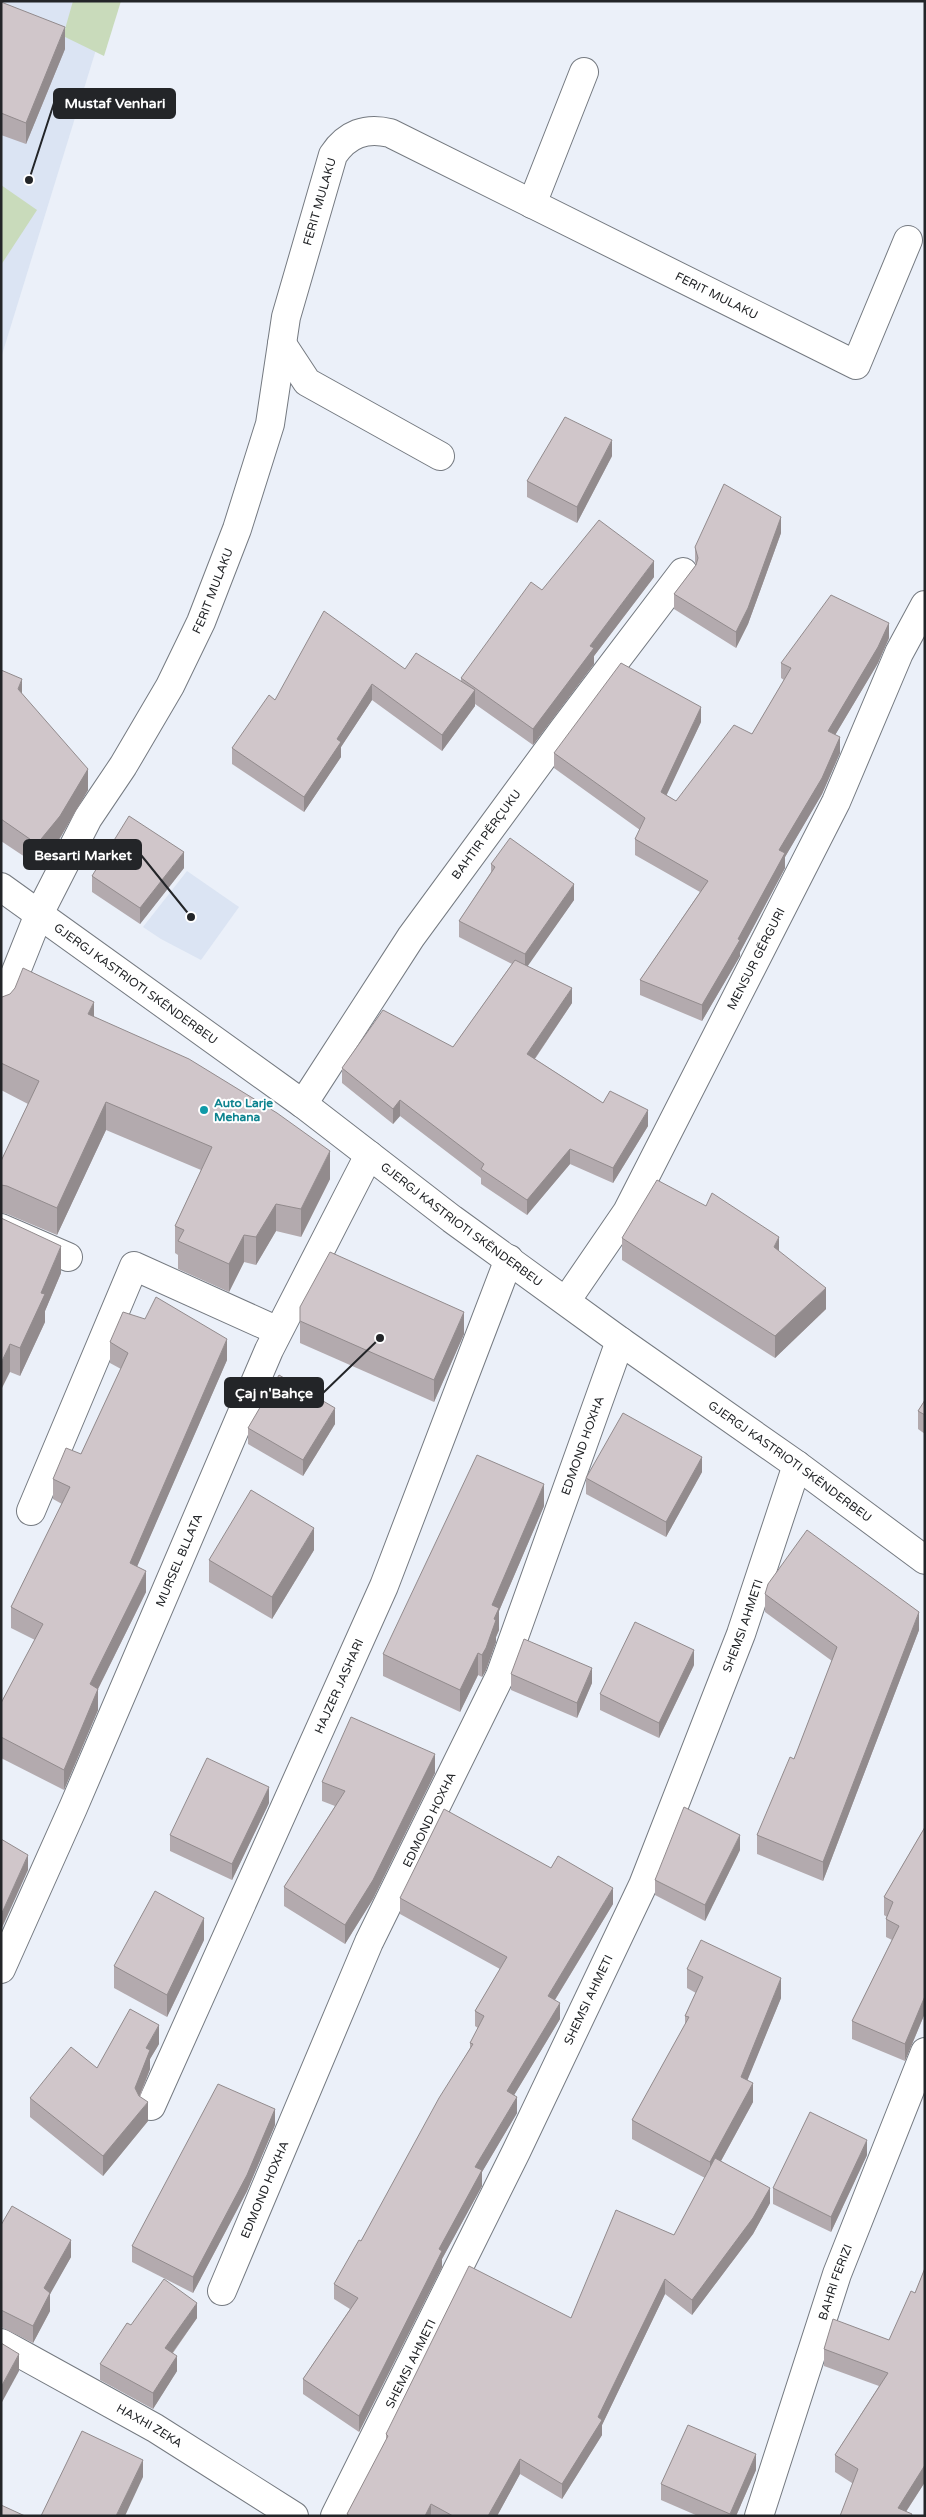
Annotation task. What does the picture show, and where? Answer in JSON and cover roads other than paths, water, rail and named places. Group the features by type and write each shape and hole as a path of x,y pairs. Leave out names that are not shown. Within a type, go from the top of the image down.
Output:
{"street":[{"path":"532,204 584,72"},
{"name":"FERIT MULAKU","path":"1,1009 39,914 88,818 123,766 170,686 200,622 237,529 270,424 286,317 333,155 339,145 359,132 390,133 856,365 908,240"},
{"path":"282,344 307,382 440,456"},
{"path":"274,401 307,382"},
{"name":"BAHTIR PËRÇUKU","path":"304,1104 411,937 557,738 683,572"},
{"name":"MENSUR GËRGURI","path":"566,1301 631,1204 836,802 899,653 925,605"},
{"name":"GJERGJ KASTRIOTI SKËNDERBEU","path":"1,887 304,1104 509,1260 620,1341 797,1465 925,1560"},
{"name":"MURSEL BLLATA","path":"1,1969 278,1331 369,1155"},
{"path":"1,1228 68,1257"},
{"name":"HAJZER JASHARI","path":"151,2106 384,1586 509,1260"},
{"path":"31,1511 134,1266 278,1331"},
{"name":"EDMOND HOXHA","path":"222,2291 369,1942 500,1676 620,1341"},
{"name":"SHEMSI AHMETI","path":"335,2516 516,2152 643,1885 741,1634 797,1465"},
{"name":"BAHRI FERIZI","path":"759,2516 837,2274 925,2052"},
{"name":"HAXHI ZEKA","path":"1,2343 154,2428 294,2516"}],"place":[{"name":"Mustaf Venhari","path":"29,180"},
{"name":"Besarti Market","path":"191,917"},
{"name":"Auto Larje Mehana","path":"204,1110"},
{"name":"Çaj n'Bahçe","path":"380,1338"}]}
